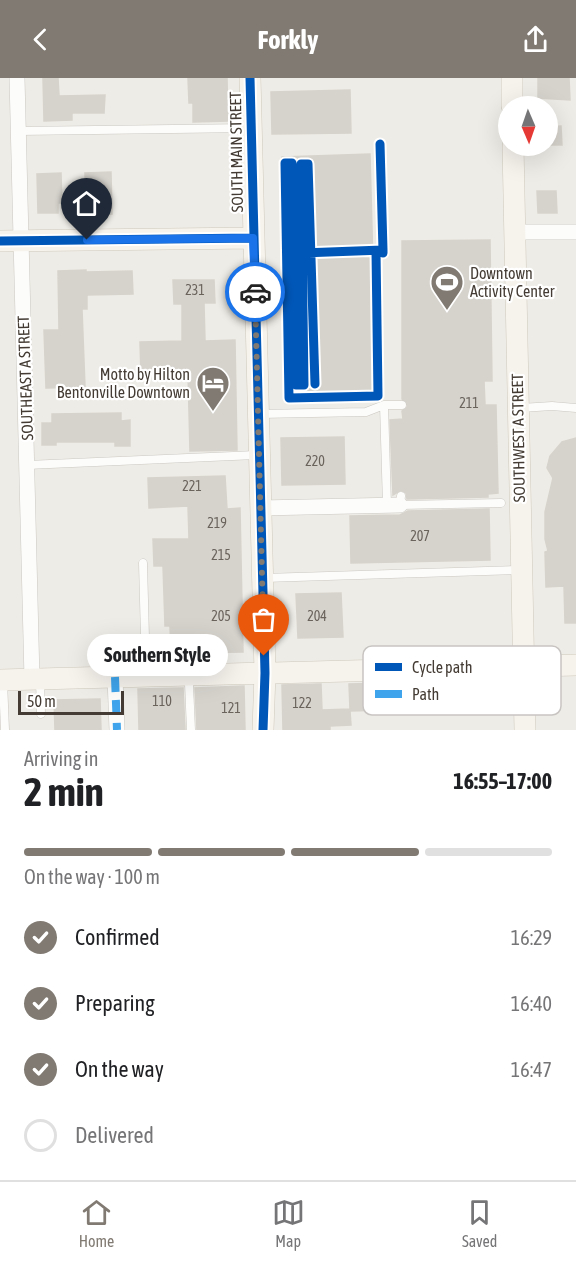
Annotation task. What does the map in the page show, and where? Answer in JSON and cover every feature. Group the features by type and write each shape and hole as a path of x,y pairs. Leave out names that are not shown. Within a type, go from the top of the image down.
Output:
{"street":[{"name":"SOUTHEAST A STREET","path":"16,78 18,131 10,241 27,465 36,679"},
{"name":"SOUTH MAIN STREET","path":"250,78 265,674 263,730"},
{"path":"512,78 512,96"},
{"name":"SOUTHWEST A STREET","path":"513,156 522,646"},
{"path":"514,232 576,232"},
{"path":"10,241 253,238"},
{"path":"260,508 396,502"},
{"path":"561,666 576,665"},
{"path":"2,680 363,671"},
{"path":"115,677 117,730"},
{"name":"SOUTHWEST A STREET","path":"524,715 525,730"}],"lane":[{"path":"18,131 250,128"},
{"path":"384,405 396,502 501,503"},
{"path":"258,414 366,412 384,405 402,405"},
{"path":"518,408 552,406 576,408"},
{"path":"27,465 112,463 259,454"},
{"path":"143,563 146,676"},
{"path":"262,578 520,570"},
{"path":"36,679 41,714"},
{"path":"2,680 5,730"},
{"path":"189,684 191,730"}],"building":[{"path":"43,78 58,78 59,96 105,95 104,113 72,113 72,120 44,121"},
{"path":"188,78 227,78 228,121 193,122 193,103 189,103"},
{"path":"538,78 569,78 570,100 558,99 558,96 538,96"},
{"path":"350,90 351,133 272,134 271,92"},
{"path":"558,126 561,126 562,145 558,145"},
{"path":"370,154 373,266 379,265 381,399 286,402 282,157"},
{"path":"111,172 112,214 86,215 85,173"},
{"path":"61,173 62,203 58,203 58,213 38,213 37,174"},
{"path":"537,191 556,191 557,213 538,213"},
{"path":"490,240 492,381 484,381 485,405 496,405 498,493 488,494 488,497 407,499 406,493 401,490 393,495 390,420 403,419 402,411 408,406 402,399 402,241"},
{"path":"86,270 86,272 132,271 133,294 87,295 87,309 82,309 85,387 46,388 44,330 59,330 58,271"},
{"name":"Motto by Hilton Bentonville Downtown","path":"173,280 214,280 215,303 204,303 205,341 235,340 237,450 190,451 188,373 141,374 140,342 182,341 182,304 174,304"},
{"path":"121,413 121,421 130,420 130,446 115,446 115,442 56,442 56,445 42,445 42,423 52,423 52,414"},
{"path":"344,437 345,484 282,485 281,438"},
{"path":"576,438 576,623 565,623 564,586 546,587 545,552 548,551 545,539 545,512 553,478 547,468 550,456 562,442"},
{"path":"225,476 227,509 240,508 243,652 171,653 170,626 165,626 163,566 154,566 153,539 189,539 188,506 149,508 148,478"},
{"path":"489,509 490,560 351,563 350,516 400,515 408,511"},
{"path":"341,593 343,637 298,638 296,594"},
{"path":"321,684 322,710 350,709 349,684 363,684 363,711 350,711 351,725 330,726 330,730 283,730 282,685"},
{"path":"244,686 245,730 197,730 195,688"},
{"path":"183,688 185,730 139,730 138,689"},
{"path":"100,699 101,730 55,730 54,700"}],"marked path":[{"path":"115,677 117,730"}],"cycle path":[{"path":"250,78 265,673 263,730"},
{"path":"380,144 383,250"},
{"path":"315,384 308,164 301,164 304,385 296,385 292,163 285,163 289,398 378,396 376,251"},
{"path":"0,241 253,238"},
{"path":"302,253 383,250 383,253"}],"way so far":[{"path":"255,292 264,656"}],"place":[{"name":"Downtown Activity Center","path":"447,311"},
{"name":"Motto by Hilton Bentonville Downtown","path":"213,412"},
{"name":"Southern Style","path":"264,656"}],"route":[{"path":"87,240 253,238 255,292"}]}
